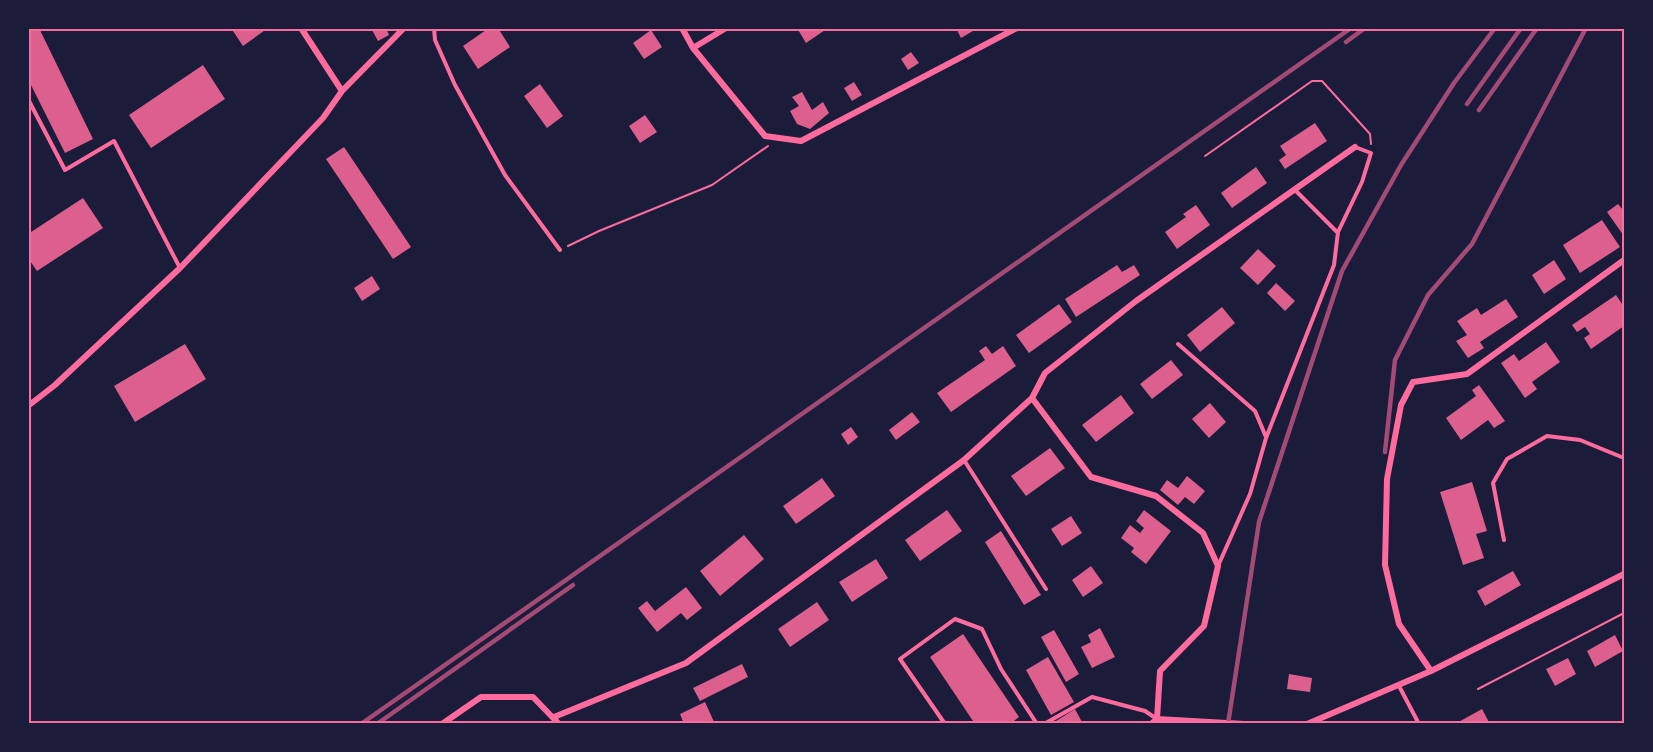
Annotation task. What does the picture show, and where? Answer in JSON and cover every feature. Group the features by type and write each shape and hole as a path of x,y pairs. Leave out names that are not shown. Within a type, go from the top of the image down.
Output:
{"street":[{"path":"301,28 342,91"},
{"path":"28,406 55,385 180,267 323,118 342,91 404,28"},
{"path":"682,28 693,48 765,136 801,141 1017,28"},
{"path":"693,48 726,28"},
{"path":"554,717 686,663 964,460 1032,398 1045,373 1136,301 1355,147"},
{"path":"1431,671 1399,624 1385,565 1387,479 1401,405 1413,382 1467,374 1624,260"},
{"path":"1032,398 1090,477 1156,496 1203,533 1218,566 1204,627 1160,671 1154,721 1244,723"},
{"path":"1307,723 1431,671 1624,574"},
{"path":"442,723 481,697 533,697 559,723"}],"lane":[{"path":"434,28 435,40 455,85 505,175 560,250"},
{"path":"28,99 65,170 114,141 180,267"},
{"path":"1218,566 1250,494 1266,438 1334,265 1338,232 1362,182 1371,153 1355,147"},
{"path":"1295,190 1338,232"},
{"path":"1178,344 1255,411 1266,438"},
{"path":"1504,540 1493,483 1507,459 1547,436 1580,440 1624,458"},
{"path":"964,460 1046,589"},
{"path":"945,723 900,659 955,619 982,630 1001,669 1037,723"},
{"path":"1399,686 1419,723"},
{"path":"1044,723 1092,698 1145,711 1154,721"}],"path":[{"path":"1205,156 1312,81 1322,81 1330,88 1371,134 1371,153"},
{"path":"560,250 599,231 712,185 780,138"},
{"path":"1478,690 1624,613"}],"building":[{"path":"28,28 39,28 93,139 65,153 28,79"},
{"path":"231,28 268,28 243,46"},
{"path":"371,28 386,28 389,35 378,41"},
{"path":"489,28 498,28 510,47 478,69 463,46"},
{"path":"797,28 828,28 806,43"},
{"path":"956,28 978,28 961,38"},
{"path":"651,30 662,47 644,59 633,43"},
{"path":"911,52 919,63 908,70 901,59"},
{"path":"203,65 225,99 151,148 129,115"},
{"path":"854,82 862,95 852,101 844,88"},
{"path":"540,84 563,116 547,128 524,96"},
{"path":"802,92 812,110 823,102 829,113 810,129 797,124 790,111 799,106 792,97"},
{"path":"645,115 657,132 640,143 629,126"},
{"path":"1315,123 1327,141 1285,169 1279,160 1286,155 1280,146"},
{"path":"344,147 411,247 393,259 326,159"},
{"path":"1256,167 1267,183 1232,208 1221,193"},
{"path":"83,198 103,228 37,271 28,258 28,234"},
{"path":"1618,204 1623,210 1624,208 1624,236 1607,212"},
{"path":"1196,205 1210,225 1177,249 1165,232 1186,217 1183,214"},
{"path":"1602,220 1620,247 1580,273 1563,245"},
{"path":"1258,249 1276,266 1258,285 1240,268"},
{"path":"1554,260 1566,279 1544,294 1532,275"},
{"path":"1117,265 1122,272 1134,265 1140,275 1076,317 1065,299"},
{"path":"372,276 380,289 362,301 354,288"},
{"path":"1276,283 1295,301 1285,311 1267,293"},
{"path":"1616,295 1624,307 1624,326 1591,349 1584,338 1590,334 1585,327 1577,332 1572,325"},
{"path":"1506,299 1518,317 1480,342 1484,348 1468,358 1456,341 1467,335 1457,321 1477,308 1481,315"},
{"path":"1059,304 1072,322 1029,353 1016,335"},
{"path":"1222,307 1235,323 1200,352 1187,335"},
{"path":"1546,342 1560,362 1532,382 1537,389 1525,398 1501,363 1514,354 1519,361"},
{"path":"185,344 206,379 135,422 114,386"},
{"path":"986,346 992,354 1003,346 1016,366 951,412 937,393 985,360 979,351"},
{"path":"1171,360 1183,375 1152,399 1140,384"},
{"path":"1479,385 1505,421 1494,428 1488,420 1461,440 1446,418 1476,396 1472,390"},
{"path":"1121,395 1134,413 1096,442 1082,425"},
{"path":"1210,403 1226,422 1209,438 1192,419"},
{"path":"912,412 920,422 896,440 889,430"},
{"path":"851,427 858,437 848,445 841,434"},
{"path":"1050,448 1065,468 1026,496 1011,476"},
{"path":"1187,476 1205,491 1194,504 1185,497 1178,505 1160,490 1167,480 1178,488"},
{"path":"822,478 835,496 796,524 783,506"},
{"path":"1472,482 1487,531 1476,534 1484,558 1463,565 1440,492"},
{"path":"947,510 962,531 920,561 905,540"},
{"path":"1144,510 1171,531 1146,564 1131,552 1134,548 1121,538 1130,525 1140,533 1144,528 1136,521"},
{"path":"1071,516 1082,533 1062,546 1051,529"},
{"path":"1001,531 1041,595 1024,605 985,542"},
{"path":"744,535 764,559 720,596 700,571"},
{"path":"876,559 888,578 852,602 839,582"},
{"path":"1091,566 1103,583 1083,597 1072,580"},
{"path":"1513,571 1521,585 1485,606 1477,591"},
{"path":"686,587 702,608 687,620 681,613 657,632 638,608 647,601 655,611"},
{"path":"817,602 829,620 790,647 778,629"},
{"path":"1100,628 1115,657 1092,668 1081,647 1091,642 1088,635"},
{"path":"1054,630 1079,674 1066,682 1041,637"},
{"path":"963,634 1019,717 1010,724 975,724 930,657"},
{"path":"1615,635 1623,651 1595,667 1587,651"},
{"path":"1048,657 1074,702 1051,715 1026,670"},
{"path":"1568,658 1576,674 1555,686 1546,669"},
{"path":"742,664 748,677 700,701 693,688"},
{"path":"1289,674 1312,678 1310,692 1287,689"},
{"path":"705,702 715,724 684,724 680,714"},
{"path":"1075,709 1083,724 1057,724 1056,721"},
{"path":"1482,709 1490,724 1455,724"}],"railway":[{"path":"361,724 1351,28"},
{"path":"1346,42 1365,28"},
{"path":"1228,724 1259,522 1342,271 1401,165 1454,83 1495,28"},
{"path":"1467,104 1521,28"},
{"path":"1479,110 1537,28"},
{"path":"1385,452 1395,360 1428,295 1472,244 1586,28"},
{"path":"377,724 573,585"}]}
